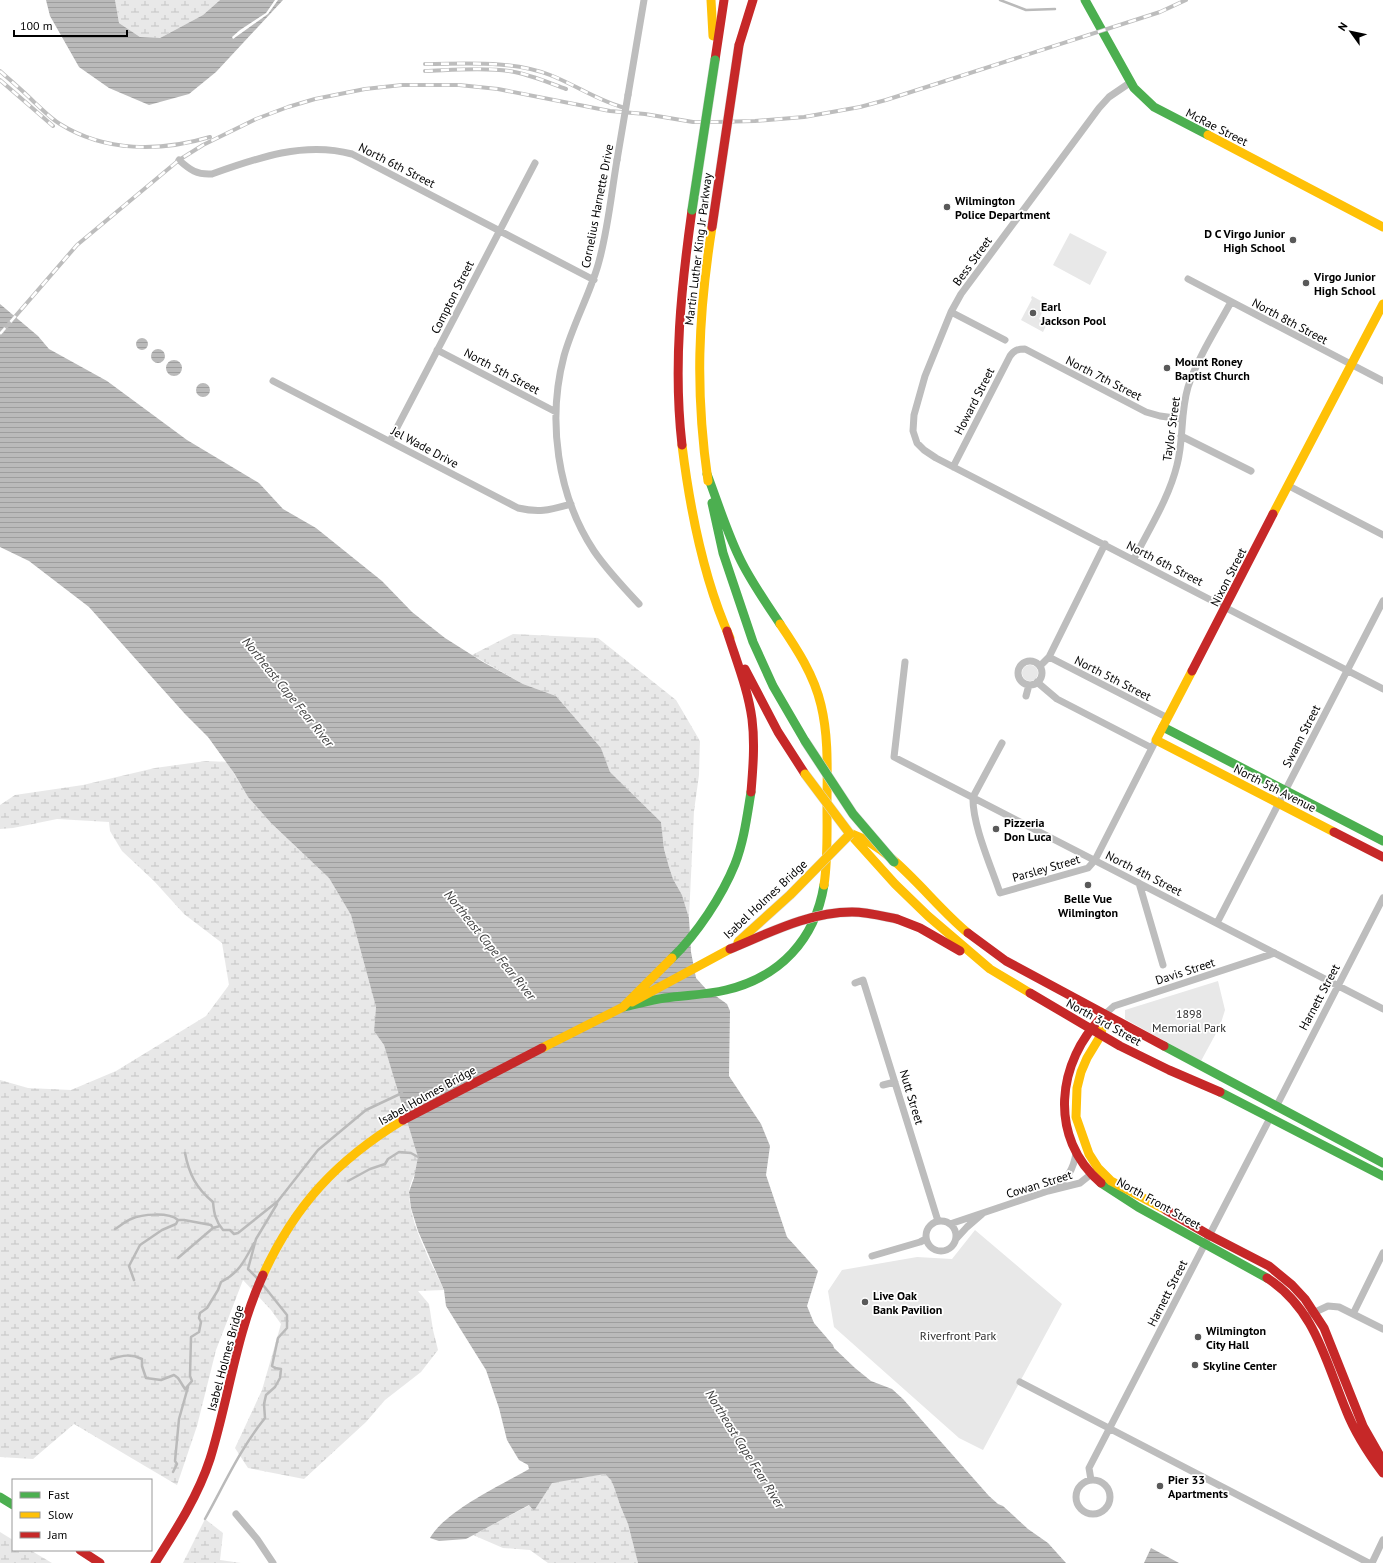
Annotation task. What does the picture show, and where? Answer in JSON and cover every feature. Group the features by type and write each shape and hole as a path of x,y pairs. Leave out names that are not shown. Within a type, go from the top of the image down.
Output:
{"main road":[{"path":"711,0 715,60"},
{"name":"Martin Luther King Jr Parkway","path":"724,0 684,264 679,317 678,365 680,419 684,463 698,540 715,603 726,631 778,732 805,774 850,834"},
{"name":"Martin Luther King Jr Parkway","path":"745,0 712,226 701,314 699,357 702,430 714,520 747,628 775,690 805,742 853,814 894,862"},
{"path":"739,45 753,0"},
{"name":"McRae Street","path":"1085,0 1134,88 1146,100 1167,114 1383,227"},
{"name":"Nixon Street","path":"1154,744 1383,304"},
{"path":"623,1007 663,998 725,991 760,979 778,968 794,953 816,920 821,904 826,849 827,760 825,724 816,689 803,660 748,575 737,552 707,474"},
{"path":"623,1007 679,952 702,922 720,894 735,864 745,830 751,792 754,739 750,712 726,631"},
{"name":"North 5th Avenue","path":"1163,727 1383,842"},
{"name":"North 5th Avenue","path":"1154,744 1278,803 1383,857"},
{"path":"850,834 860,836 894,862"},
{"name":"North 3rd Street","path":"850,834 895,884 928,916 990,969 1100,1035 1169,1070 1219,1092 1383,1176"},
{"name":"Isabel Holmes Bridge","path":"155,1563 193,1500 210,1460 249,1313 271,1257 284,1234 312,1195 329,1176 349,1157 375,1137 414,1113 623,1007 730,949 790,896 850,834"},
{"name":"North 3rd Street","path":"894,862 966,932 1006,961 1276,1107 1383,1162"},
{"path":"730,949 800,921 827,914 852,912 876,914 897,919 920,928 990,969"},
{"name":"North Front Street","path":"1104,1015 1090,1029 1074,1062 1066,1088 1064,1101 1066,1122 1076,1153 1119,1197 1207,1239 1269,1266 1280,1274 1305,1299 1324,1328 1363,1426 1383,1461"},
{"name":"North Front Street","path":"1094,1172 1076,1118 1076,1102 1077,1088 1081,1072 1100,1035 1104,1015"},
{"name":"North Front Street","path":"1207,1239 1271,1280 1297,1304 1306,1317 1320,1344 1347,1415 1359,1440 1383,1473"},
{"path":"0,1496 12,1504"},
{"path":"162,1563 167,1544"},
{"path":"82,1551 100,1563"}],"street":[{"name":"Cornelius Harnette Drive","path":"639,604 604,565 593,550 571,504 561,467 557,441 556,412 559,382 564,356 573,329 594,280 603,248 644,0"},
{"name":"Bess Street","path":"936,458 917,443 913,431 913,420 925,376 951,312 961,294 1099,108 1109,96 1131,82"},
{"name":"North 6th Street","path":"179,160 194,172 212,174 246,162 282,152 314,149 340,150 368,161 594,280"},
{"name":"Compton Street","path":"390,441 535,163"},
{"name":"North 8th Street","path":"1188,279 1383,381"},
{"name":"Taylor Street","path":"1134,559 1170,488 1178,464 1184,406 1192,377 1231,302"},
{"path":"951,312 1005,340"},
{"name":"North 7th Street","path":"1018,349 1025,349 1146,412 1160,416 1182,419"},
{"name":"Howard Street","path":"953,467 1010,356 1018,349"},
{"name":"North 5th Street","path":"438,350 556,412"},
{"name":"Jel Wade Drive","path":"273,381 518,508 548,511 571,504"},
{"path":"1181,436 1251,471"},
{"name":"North 6th Street","path":"936,458 1383,689"},
{"path":"1289,486 1383,535"},
{"path":"1040,666 1049,657 1105,544"},
{"name":"Swann Street","path":"1216,923 1383,601"},
{"name":"North 5th Street","path":"1049,657 1168,718"},
{"path":"1029,661 1035,662 1040,666 1042,675 1037,682 1029,685 1023,683 1019,679 1018,673 1020,667 1024,663 1029,661"},
{"name":"North 4th Street","path":"905,662 894,757 1383,1009"},
{"path":"1037,682 1057,699 1154,744"},
{"path":"1026,696 1029,685"},
{"path":"973,797 1002,743"},
{"name":"Nixon Street","path":"1095,860 1154,744"},
{"name":"Parsley Street","path":"973,797 975,819 1000,893 1088,868 1095,860"},
{"path":"1139,883 1163,965"},
{"name":"Harnett Street","path":"1276,1107 1383,898"},
{"name":"Davis Street","path":"1104,1015 1114,1006 1275,953"},
{"name":"Nutt Street","path":"855,983 863,980 938,1221"},
{"path":"883,1085 895,1082"},
{"name":"Harnett Street","path":"1092,1480 1089,1468 1270,1118"},
{"path":"1048,1191 1061,1183 1074,1165 1076,1153"},
{"name":"Cowan Street","path":"950,1224 1048,1191 1080,1183 1094,1172"},
{"name":"Cowan Street","path":"956,1239 967,1227 984,1213"},
{"path":"938,1221 950,1224 954,1228 956,1239 954,1244 946,1250 936,1250 931,1248 926,1239 927,1229 938,1221"},
{"path":"872,1256 926,1239"},
{"path":"1353,1314 1383,1253"},
{"path":"1306,1317 1328,1306 1339,1307 1383,1329"},
{"path":"1020,1382 1370,1563 1383,1540"},
{"path":"1092,1480 1103,1482 1109,1492 1109,1503 1106,1508 1096,1514 1084,1512 1076,1500 1079,1487 1087,1481 1092,1480"},
{"path":"236,1514 253,1533 273,1563"}],"green space":[{"path":"115,0 220,0 203,15 160,38 140,37 119,23"},
{"path":"1070,233 1107,252 1090,285 1053,265"},
{"name":"Earl Jackson Pool","path":"1032,296 1048,305 1047,307 1045,306 1039,319 1047,324 1043,332 1021,320 1032,299"},
{"path":"513,634 598,638 676,700 700,741 699,775 694,811 689,918 682,895 673,879 669,867 664,849 661,822 610,772 601,748 556,696 523,684 472,655"},
{"path":"1030,665 1036,667 1038,673 1036,679 1030,681 1024,679 1022,673 1024,667"},
{"path":"206,761 227,762 248,797 271,823 329,878 351,915 376,1007 374,1031 384,1045 418,1155 418,1165 409,1193 410,1205 422,1243 444,1290 418,1291 429,1304 438,1350 421,1372 385,1400 366,1422 304,1479 248,1468 235,1448 262,1390 281,1324 271,1310 243,1280 216,1350 197,1426 177,1485 74,1424 33,1459 0,1457 0,1080 28,1088 71,1090 116,1071 206,1016 229,985 222,943 184,914 154,881 122,851 110,831 109,822 57,819 13,828 0,829 0,805 15,795 83,785 155,768"},
{"name":"1898 Memorial Park","path":"1218,981 1225,1010 1220,1026 1201,1061 1125,1019 1125,1010"},
{"name":"Riverfront Park","path":"975,1230 1062,1304 983,1450 959,1438 834,1327 828,1291 842,1270 917,1257 952,1259"},
{"path":"605,1474 611,1480 628,1524 638,1563 548,1563 530,1550 503,1548 473,1535 530,1505 534,1511 552,1482"},
{"path":"205,1519 223,1533 220,1560 241,1563 183,1563"},
{"path":"0,1532 12,1539 12,1551 32,1551 52,1563 0,1563"}],"water":[{"path":"46,0 115,0 119,23 140,37 160,38 203,15 220,0 283,0 216,72 189,94 149,105 109,88 79,67 50,16"},
{"name":"Northeast Cape Fear River","path":"0,304 38,336 49,349 107,381 187,440 259,483 283,509 316,528 382,581 412,612 445,638 483,662 523,684 556,696 601,748 610,772 661,822 664,849 669,867 673,879 682,895 689,918 691,952 696,978 706,989 727,1004 730,1011 729,1076 761,1124 770,1146 766,1175 787,1237 818,1271 807,1306 814,1323 834,1348 855,1368 871,1381 892,1389 903,1399 989,1496 998,1504 1003,1506 1028,1529 1048,1543 1066,1563 638,1563 628,1524 611,1480 605,1474 552,1483 534,1511 529,1505 466,1539 439,1541 430,1538 437,1528 448,1518 475,1499 529,1469 528,1465 519,1460 507,1440 499,1408 486,1370 446,1306 444,1290 418,1231 411,1208 409,1192 414,1178 418,1157 384,1045 374,1031 376,1007 351,915 329,878 271,823 248,797 234,773 208,737 185,714 89,607 29,561 0,547"},
{"path":"144,338 147,339 147,349 140,350 137,349 136,342 137,339"},
{"path":"158,349 163,351 165,356 163,361 158,363 153,361 151,356 153,351"},
{"path":"174,360 181,365 182,368 177,375 174,376 167,371 166,368 171,361"},
{"path":"200,383 206,383 210,387 210,393 206,397 200,397 196,393 196,387"},
{"path":"1151,1548 1179,1563 1144,1563"}],"pier":[{"path":"275,0 278,0 268,14 233,39 232,37 240,30 266,13"}],"waterway":[{"path":"1000,0 1026,10 1055,9"},
{"path":"185,1153 194,1180 207,1197 213,1202 215,1216 218,1223 223,1230 230,1230 234,1234 238,1233 278,1201 318,1150 366,1110 402,1093"},
{"path":"348,1181 370,1169 385,1164 388,1159 399,1152 411,1153 418,1157"},
{"path":"256,1239 277,1204"},
{"path":"115,1229 136,1217 148,1215 174,1217 178,1220 211,1225 213,1228"},
{"path":"134,1280 129,1266 140,1245 162,1230 176,1224 178,1220"},
{"path":"178,1258 213,1228 220,1226"},
{"path":"256,1239 248,1269 257,1278"},
{"path":"111,1359 127,1356 134,1356 142,1359 142,1366 146,1378 161,1380 174,1375 178,1378 185,1389 192,1381 190,1376 191,1337 199,1332 201,1322 199,1318 200,1313 207,1308 221,1282 241,1266 254,1243"},
{"path":"205,1519 240,1455 265,1418 264,1404 266,1395 275,1387 280,1378 281,1369 272,1366 278,1338 287,1328 287,1315 263,1285"},
{"path":"173,1472 177,1464 175,1461 179,1419 188,1387"}],"railway":[{"path":"0,334 77,245 179,160 203,145 256,119 315,99 365,89 402,85 459,85 498,89 610,111 645,114 693,122 755,121 804,117 860,107 886,100 1160,12 1186,0"},
{"path":"425,64 488,64 535,70 560,79 606,101 625,108"},
{"path":"425,71 479,69 509,71 531,76 566,89"},
{"path":"0,71 56,122 95,140 133,147 152,147 191,142 210,137"},
{"path":"0,80 53,126"}],"traffic: fast":[{"path":"1085,0 1134,88 1154,107 1208,135"},
{"path":"692,210 715,60"},
{"path":"707,474 727,529 741,561 754,585 780,624"},
{"path":"712,503 723,553 753,642 773,686 805,741"},
{"path":"1163,727 1383,841"},
{"path":"805,741 853,814 894,862"},
{"path":"672,958 691,938 708,914 730,876 741,846 751,792"},
{"path":"623,1007 660,999 726,990 763,976 778,966 792,953 803,939 812,923 819,905 824,885"},
{"path":"1164,1046 1383,1163"},
{"path":"1220,1092 1383,1176"},
{"path":"1101,1183 1138,1207 1267,1278"},
{"path":"0,1497 12,1504"}],"traffic: slow":[{"path":"711,0 713,36"},
{"path":"1208,135 1383,227"},
{"path":"708,481 701,416 700,354 701,323 707,260 712,227"},
{"path":"1273,514 1383,304"},
{"path":"682,445 689,494 705,568 712,592 730,638"},
{"path":"780,624 799,653 814,683 824,717 827,768 827,846 824,885"},
{"path":"1192,671 1156,740 1334,832"},
{"path":"805,774 850,834"},
{"path":"850,834 895,884 928,916 990,969 1030,993"},
{"path":"738,942 790,895 850,834"},
{"path":"852,834 868,841 898,864 954,921 968,933"},
{"path":"632,1002 730,949"},
{"path":"542,1048 623,1007 672,958"},
{"path":"1104,1015 1101,1035 1087,1058 1081,1072 1077,1088 1076,1117 1089,1154 1098,1168 1111,1181 1166,1210"},
{"path":"263,1275 275,1250 289,1227 320,1186 358,1151 379,1135 403,1120"}],"traffic: jam":[{"path":"715,60 724,0"},
{"path":"739,45 753,0"},
{"path":"712,227 739,45"},
{"path":"682,445 679,415 678,357 682,298 692,210"},
{"path":"1192,671 1273,514"},
{"path":"727,631 745,686 752,719 754,746 751,792"},
{"path":"745,669 778,732 805,774"},
{"path":"1334,832 1383,857"},
{"path":"730,949 790,924 805,919 836,913 858,912 897,919"},
{"path":"897,919 920,928 960,951"},
{"path":"968,933 1006,961 1164,1046"},
{"path":"1030,993 1120,1046 1169,1070 1220,1092"},
{"path":"1101,1183 1084,1165 1072,1144 1066,1122 1065,1099 1068,1077 1076,1054 1088,1034 1104,1015"},
{"path":"403,1120 542,1048"},
{"path":"1166,1210 1209,1235 1269,1266 1292,1285 1305,1299 1324,1328 1363,1426 1383,1461"},
{"path":"155,1563 186,1512 205,1473 217,1436 239,1343 263,1275"},
{"path":"1267,1278 1297,1305 1308,1320 1317,1337 1353,1427 1383,1473"},
{"path":"82,1551 100,1563"}],"place":[{"name":"Wilmington Police Department","path":"947,207"},
{"name":"D C Virgo Junior High School","path":"1293,240"},
{"name":"Virgo Junior High School","path":"1306,283"},
{"name":"Earl Jackson Pool","path":"1033,313"},
{"name":"Mount Roney Baptist Church","path":"1167,368"},
{"name":"Pizzeria Don Luca","path":"996,829"},
{"name":"Belle Vue Wilmington","path":"1088,885"},
{"name":"Live Oak Bank Pavilion","path":"865,1302"},
{"name":"Wilmington City Hall","path":"1198,1337"},
{"name":"Skyline Center","path":"1195,1365"},
{"name":"Pier 33 Apartments","path":"1160,1486"}]}
